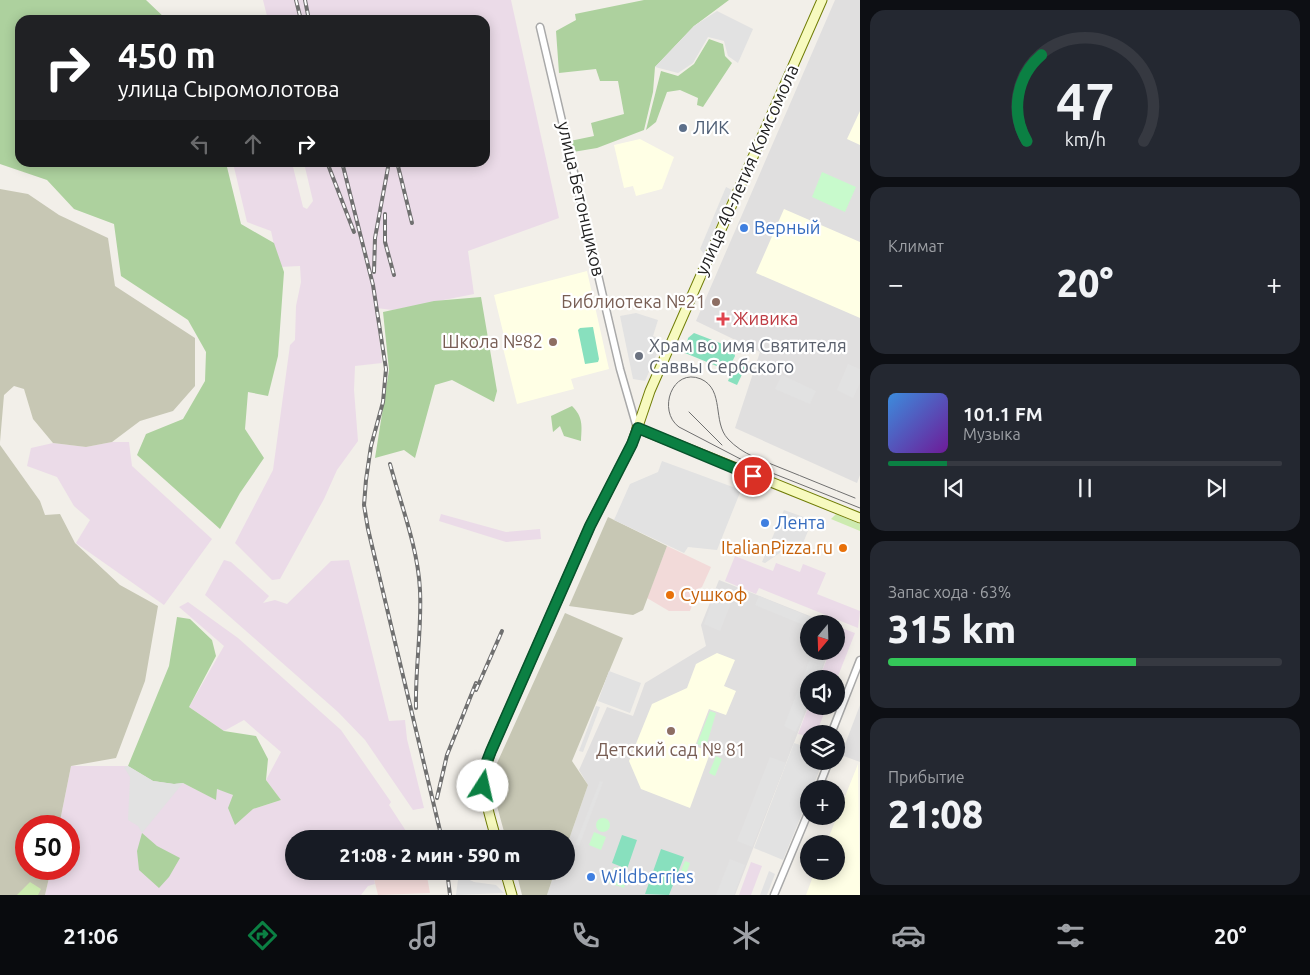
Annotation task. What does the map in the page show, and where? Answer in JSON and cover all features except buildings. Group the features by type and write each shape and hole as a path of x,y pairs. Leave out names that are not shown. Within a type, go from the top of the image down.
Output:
{"main road":[{"name":"улица 40-летия Комсомола","path":"494,830 483,786 484,769 590,526 632,444 661,365 822,0"},
{"path":"638,428 860,518"},
{"path":"508,880 512,895"}],"street":[{"name":"улица Бетонщиков","path":"540,27 620,369 638,428"},
{"path":"835,725 860,660"},
{"path":"774,895 803,825"}],"shaded area":[{"path":"263,0 511,0 559,218 468,251 474,294 393,310 376,308 382,363 355,366 354,390 358,441 337,470 324,499 280,579 272,580 235,543 273,470 290,345 295,340 296,306 301,282 300,266 279,267 271,231 247,222 234,167 293,167 303,207 307,209 313,201 305,167 490,167 490,15 267,15"},
{"path":"835,0 860,0 860,475 857,483 735,428 760,352 696,321"},
{"path":"717,11 753,29 738,63 728,56 724,41 708,37 693,63 678,73 655,67 694,26"},
{"path":"860,111 860,145 847,139"},
{"path":"640,139 674,157 662,189 636,196 633,186 624,188 614,145"},
{"path":"726,187 732,190 704,254 700,249"},
{"path":"0,189 28,194 59,215 108,238 115,286 195,338 195,386 173,411 140,421 112,442 86,447 53,443 33,419 24,389 14,386 4,395 0,442"},
{"path":"784,209 860,242 860,318 756,273"},
{"name":"Школа №82","path":"587,271 609,369 571,379 574,389 517,404 503,348 504,336 494,295"},
{"path":"636,313 658,320 653,336 663,340 645,381 633,379 620,316"},
{"path":"848,364 860,369 860,383 853,398 837,390"},
{"path":"782,375 816,391 810,404 775,389"},
{"path":"112,442 129,442 132,466 212,539 164,605 76,543 90,520 74,506 57,477 27,466 31,448 53,443 86,447"},
{"path":"0,445 40,501 45,515 60,514 75,543 120,585 158,606 145,681 116,758 71,766 61,815 15,815 15,880 48,880 45,895 0,895"},
{"path":"662,461 741,490 717,550 688,547 684,553 614,520 630,484 658,472"},
{"path":"784,510 812,520 798,555 784,550 765,563 762,562"},
{"path":"441,514 506,532 540,529 541,539 506,542 439,521"},
{"path":"608,517 667,546 643,610 633,615 569,606"},
{"path":"667,546 711,567 702,587 698,589 690,611 669,611 647,598"},
{"path":"735,556 773,571 776,563 800,572 803,564 826,573 817,594 860,611 858,628 845,623 845,615 826,615 759,588 756,594 725,581"},
{"path":"224,560 231,562 269,596 263,603 275,600 287,604 331,561 349,560 389,721 405,720 407,739 424,808 413,810 365,740 338,712 205,595"},
{"path":"719,580 807,615 800,615 800,660 826,660 822,670 800,670 800,715 805,715 735,895 547,895 552,880 575,880 575,830 572,830 588,785 579,770 607,707 633,716 645,683 706,646 701,625"},
{"path":"759,596 805,615 800,615 800,624 755,605"},
{"path":"714,597 731,603 720,631 704,624"},
{"path":"188,602 238,638 341,730 391,802 389,805 405,830 285,830 285,880 374,880 375,884 368,886 361,895 45,895 48,880 80,880 80,815 61,815 71,766 128,766 153,781 183,783 215,799 217,789 228,792 253,809 281,800 266,780 281,752 244,720 224,731 189,707 224,646 179,607"},
{"path":"565,613 623,638 572,761 588,785 572,830 504,830 497,806 493,772"},
{"path":"845,629 855,633 845,658"},
{"name":"Детский сад № 81","path":"717,653 735,660 724,686 736,691 726,715 709,709 695,746 708,751 709,756 690,808 641,789 629,761 652,704 687,688 696,664"},
{"path":"810,660 824,660 821,670 806,670"},
{"path":"826,660 844,660 840,670 823,670"},
{"path":"609,671 641,683 630,713 598,701"},
{"path":"800,685 800,715 803,715 796,732 784,726"},
{"path":"860,705 860,762 845,756 845,744"},
{"path":"596,706 600,707 583,752 579,751"},
{"path":"805,715 823,715 820,725 801,725"},
{"path":"794,743 800,745 800,770 819,770 816,780 800,780 800,819 783,860 754,848"},
{"path":"770,757 786,763 752,847 737,841"},
{"path":"858,764 860,895 806,895 812,880 845,880 845,835 830,835 834,825 845,825 845,796"},
{"path":"128,766 153,781 174,784 183,783 142,833 138,826 128,820 130,777 124,767"},
{"path":"600,781 603,782 579,846 575,845"},
{"path":"730,859 745,865 734,895 716,895"},
{"path":"751,862 762,866 751,895 739,895"},
{"path":"769,871 775,874 767,895 760,895"},
{"path":"374,880 428,880 430,893 378,895"},
{"path":"458,880 470,880 496,885 504,893 456,895"},
{"path":"518,880 552,880 547,895 522,895"}],"green space":[{"path":"0,0 146,0 162,15 15,15 15,167 227,167 241,224 274,243 284,272 278,356 268,396 248,392 245,429 264,458 240,493 220,529 137,455 146,434 183,419 205,381 206,352 188,320 121,276 114,224 74,209 47,180 0,164"},
{"path":"644,0 729,0 694,26 655,67 653,92 644,130 597,148 573,152 570,141 594,136 591,123 624,114 618,81 600,81 596,69 559,73 556,31 576,20 575,14"},
{"path":"709,39 723,44 725,56 732,63 703,107 697,105 698,98 680,90 667,92 656,122 646,130 661,71 678,76 694,64"},
{"path":"822,172 856,187 845,212 812,197"},
{"path":"481,297 497,391 494,402 452,380 435,385 415,458 404,450 375,458 389,370 383,312 434,301"},
{"path":"593,327 599,359 598,362 585,364 578,330 580,328"},
{"path":"694,333 733,348 735,356 729,368 724,369 685,353 688,338"},
{"path":"736,362 746,366 737,385 728,381"},
{"path":"572,406 581,422 581,441 564,436 560,426 553,432 551,416"},
{"path":"836,514 860,524 860,531 831,519"},
{"path":"177,617 190,619 212,640 216,656 189,707 224,731 256,736 268,759 266,780 281,800 253,809 235,825 228,808 233,795 217,789 216,800 183,783 174,784 153,781 128,766 169,666"},
{"path":"710,711 716,713 706,747 697,744"},
{"path":"716,756 722,759 715,776 709,773"},
{"path":"603,818 608,820 610,825 608,830 603,832 598,830 596,825 598,820"},
{"path":"594,832 606,837 601,850 589,845"},
{"path":"142,833 157,846 180,858 169,877 159,888 139,870 137,851"},
{"path":"622,835 637,840 627,869 612,863"},
{"path":"661,849 684,857 669,895 645,894"},
{"path":"685,861 690,863 684,880 678,878"},
{"path":"614,867 626,871 623,880 626,881 624,888 609,883"},
{"path":"30,882 41,889 38,895 17,895"}],"tram line":[{"path":"855,498 746,453 734,445 723,432 716,398 708,384 701,379 691,377 682,379 675,385 671,392 669,411 672,420 679,427 752,465 860,508"},
{"path":"689,412 722,445"}],"railway":[{"path":"296,0 300,15"},
{"path":"305,0 308,15"},
{"path":"329,167 354,232"},
{"path":"343,167 373,285 386,369 383,402 371,446 364,505 368,529 440,830"},
{"path":"374,272 375,238 388,167"},
{"path":"398,167 412,223"},
{"path":"385,214 385,242 394,275"},
{"path":"390,464 413,542 419,574 420,605 416,708"},
{"path":"476,690 502,631"},
{"path":"437,798 447,755 476,683"},
{"path":"448,880 450,895"}],"place":[{"name":"ЛИК","path":"683,128"},
{"name":"Верный","path":"744,228"},
{"name":"Библиотека №21","path":"716,302"},
{"name":"Живика","path":"723,319"},
{"name":"Школа №82","path":"553,342"},
{"name":"Храм во имя Святителя Саввы Сербского","path":"639,356"},
{"name":"Лента","path":"765,523"},
{"name":"ItalianPizza.ru","path":"843,548"},
{"name":"Сушкоф","path":"670,595"},
{"name":"Детский сад № 81","path":"671,731"},
{"name":"Wildberries","path":"591,877"}],"route":[{"path":"483,786 484,769 491,751 590,526 632,444 638,428 753,476"}]}
